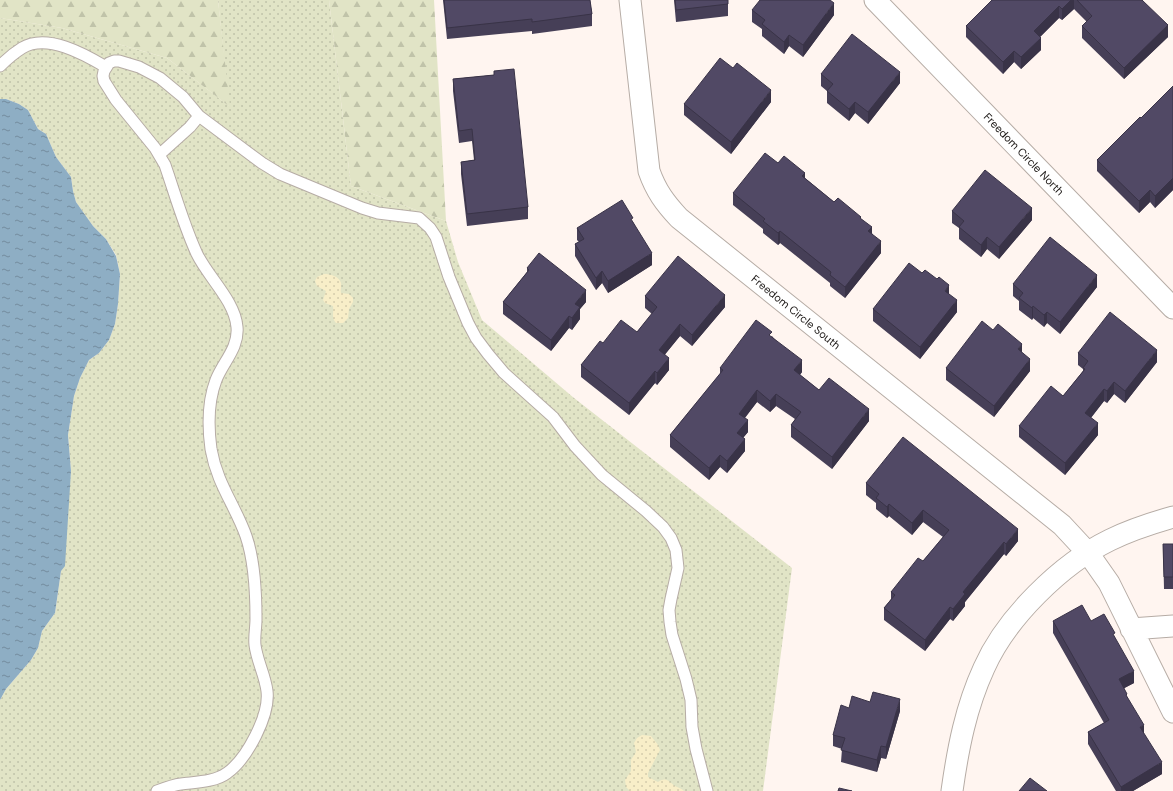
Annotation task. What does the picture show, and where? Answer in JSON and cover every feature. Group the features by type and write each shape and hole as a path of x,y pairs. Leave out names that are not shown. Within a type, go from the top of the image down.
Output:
{"street":[{"name":"Freedom Circle South","path":"630,0 649,171 655,187 665,203 679,218 1062,525 1088,553 1109,583 1173,712"},
{"name":"Freedom Circle North","path":"875,0 1173,308"},
{"path":"952,791 958,752 965,719 972,696 989,656 1014,621 1036,595 1056,577 1088,553 1110,540 1132,530 1173,517"},
{"path":"1131,629 1173,626"}],"lane":[{"path":"0,66 23,47 41,43 63,46 106,67"},
{"path":"157,791 179,784 216,778 229,772 240,762 248,748 265,713 268,700 266,683 255,644 255,593 250,551 243,529 218,477 210,442 210,419 213,391 216,381 236,343 237,326 231,308 198,255 160,154 129,117 104,81 103,76 109,63 119,61 150,71 173,88 199,116 262,163 280,174 362,208 378,213 419,218 424,222 436,237 449,277 468,323 476,338 488,354 504,373 553,417 575,446 602,475 646,511 672,538 678,559 678,568 670,610 670,622 672,635 691,700 692,727 707,791"},
{"path":"160,154 190,127 199,116"}],"green space":[{"path":"0,0 218,0 230,107 167,58 62,28 0,18"},
{"path":"218,0 329,0 351,186 446,221 458,262 482,320 574,398 792,568 763,791 0,791 0,700 6,689 31,660 38,648 42,631 55,613 61,571 71,471 68,435 74,396 80,378 89,360 99,353 109,340 115,324 120,274 116,255 106,239 93,226 76,202 71,177 56,157 46,134 38,129 28,110 19,104 6,99 0,99 0,18 62,28 167,58 229,106"},
{"path":"329,0 434,0 446,221 351,186"}],"sand":[{"path":"324,274 336,277 341,283 341,293 349,294 353,298 353,302 349,309 348,318 343,323 336,323 334,321 333,306 325,303 323,300 326,291 317,286 315,281 317,277"},
{"path":"642,735 651,736 660,750 648,773 648,777 658,782 661,780 668,780 684,791 630,791 626,787 625,780 631,771 631,760 636,752 634,743 637,738"}],"water":[{"path":"0,99 6,99 19,104 28,110 38,129 46,134 56,157 71,177 76,202 93,226 106,239 116,256 120,274 115,324 109,340 99,353 89,360 80,378 74,396 68,435 71,471 65,566 61,571 55,613 42,631 38,648 31,660 6,689 0,700"}],"building":[{"path":"444,0 590,0 592,14 532,22 532,19 447,28"},
{"path":"675,0 728,0 728,4 676,10"},
{"path":"760,0 830,0 834,3 803,45 789,35 784,42 762,24 765,20 752,10"},
{"path":"992,0 1071,0 1062,9 1059,6 1034,31 1041,38 1021,57 1014,51 1003,62 966,26"},
{"path":"1077,0 1142,0 1168,25 1124,68 1082,26 1092,16"},
{"path":"852,34 900,72 868,112 855,102 849,109 827,91 833,84 821,74"},
{"path":"720,58 733,68 737,63 771,90 731,142 684,104"},
{"path":"514,69 528,207 467,214 461,162 475,160 472,129 459,131 453,79 494,75 494,71"},
{"path":"1173,86 1173,178 1155,196 1150,190 1139,201 1097,160"},
{"path":"765,153 778,163 784,156 805,173 802,176 834,202 838,198 861,217 860,218 872,227 868,231 881,241 845,287 830,275 831,272 780,231 778,233 763,221 765,219 733,193"},
{"path":"985,170 1032,208 999,247 987,237 981,245 959,227 964,221 952,211"},
{"path":"622,200 633,218 631,219 652,253 608,281 602,271 596,278 575,244 584,239 577,228"},
{"path":"1050,237 1097,275 1060,322 1047,312 1044,315 1033,306 1032,308 1019,298 1023,293 1013,284"},
{"path":"539,253 586,290 575,304 580,307 572,318 569,316 551,340 503,302 529,270 527,268"},
{"path":"678,256 725,295 692,335 680,324 659,350 669,358 657,373 655,371 629,403 581,365 600,341 603,343 621,320 637,332 657,307 645,296"},
{"path":"909,263 922,273 925,270 937,279 939,277 949,285 945,291 957,300 920,347 873,309"},
{"path":"1110,312 1157,350 1125,391 1114,382 1107,391 1104,389 1085,413 1098,423 1065,463 1019,426 1051,386 1063,396 1085,369 1083,368 1088,361 1078,353"},
{"path":"756,320 772,332 769,335 802,360 794,370 819,390 829,378 869,409 832,457 791,425 801,412 776,394 770,401 757,390 739,414 748,420 737,433 745,439 727,461 720,455 709,468 670,435 723,370 720,368"},
{"path":"982,321 993,330 998,324 1022,344 1018,349 1030,359 994,406 946,368"},
{"path":"903,437 1018,529 1006,544 1004,542 963,592 965,594 953,609 950,607 925,640 884,608 895,595 891,592 918,558 923,561 949,530 923,510 912,523 889,504 887,507 876,498 879,494 866,483"},
{"path":"1163,544 1173,544 1173,577 1164,577"},
{"path":"1082,605 1091,621 1104,614 1115,633 1113,634 1134,671 1119,679 1127,694 1126,695 1144,725 1140,727 1162,762 1121,787 1088,732 1109,720 1053,621"},
{"path":"873,692 900,699 886,747 881,746 877,760 841,750 845,738 833,735 841,705 849,708 852,696 870,702"},
{"path":"1030,778 1047,791 1019,791"},
{"path":"839,788 852,791 838,791"}]}
